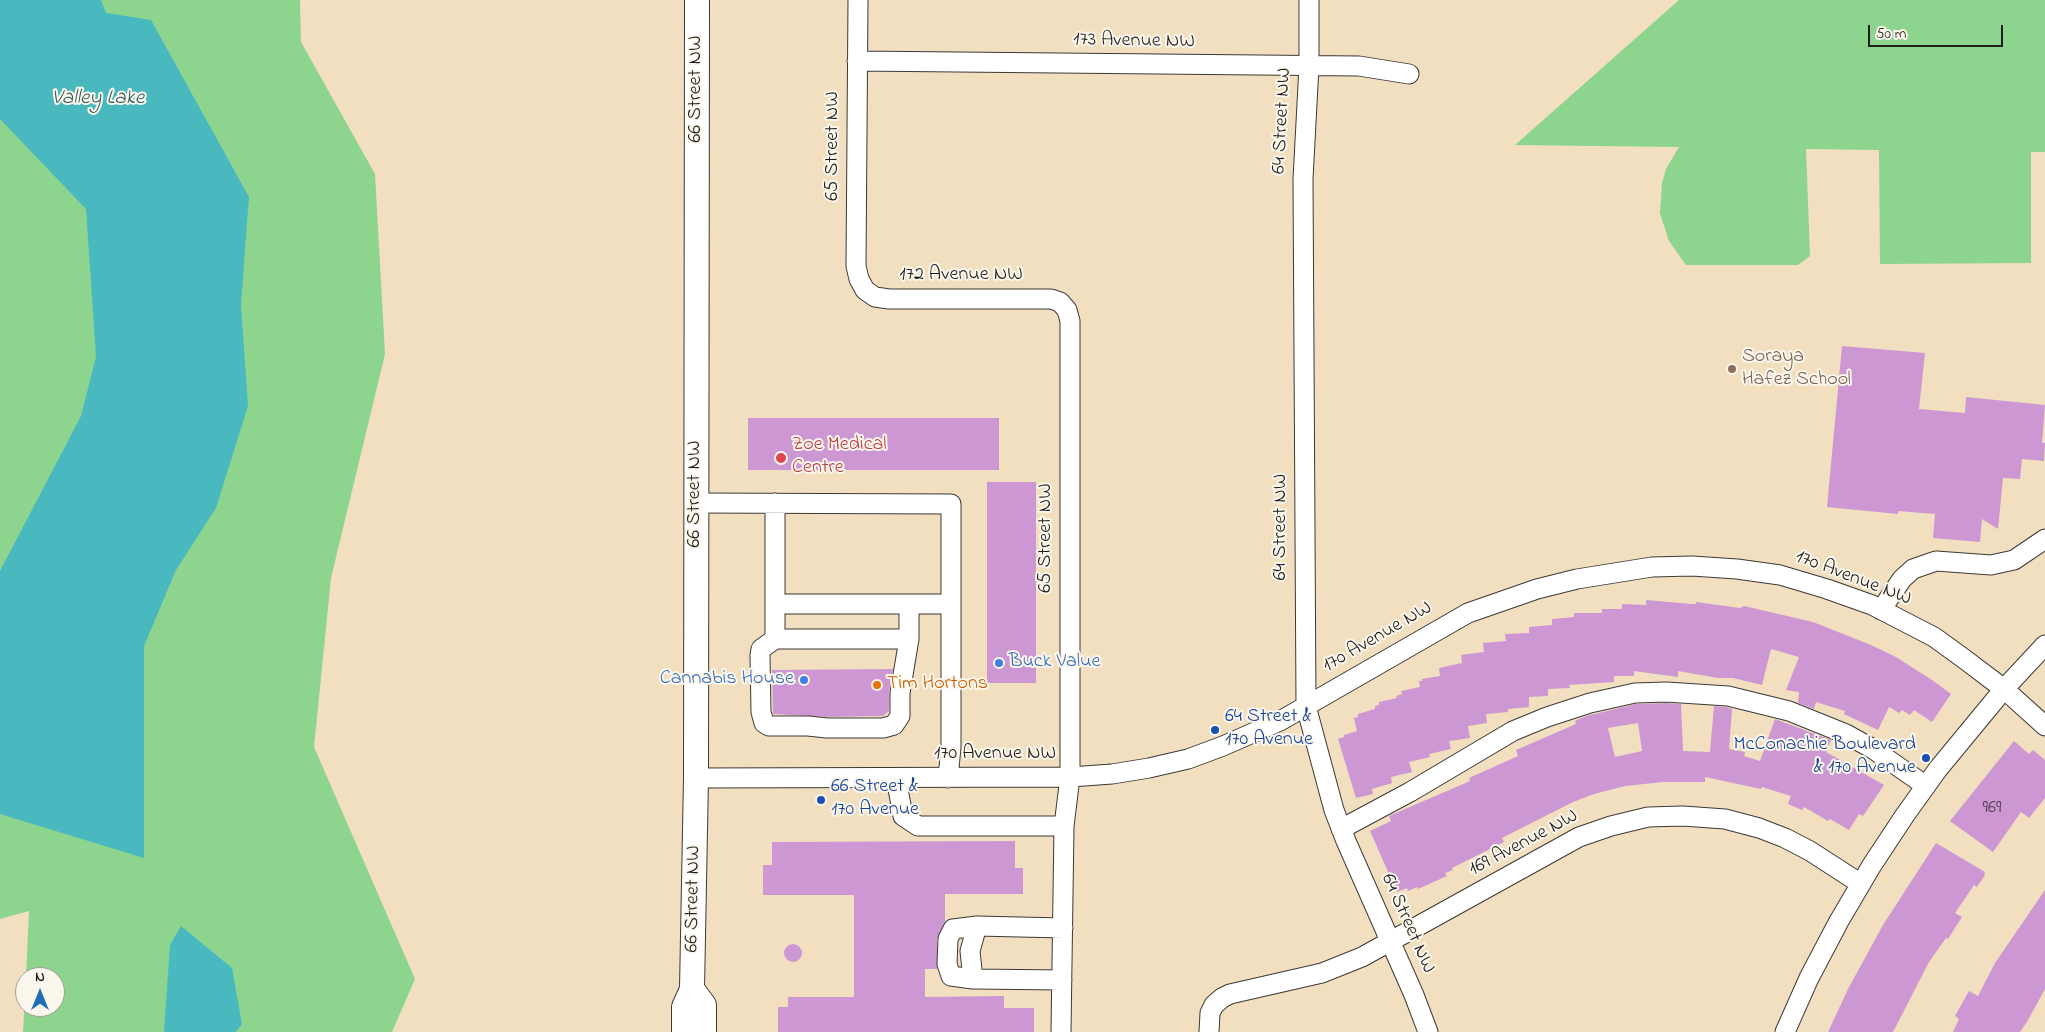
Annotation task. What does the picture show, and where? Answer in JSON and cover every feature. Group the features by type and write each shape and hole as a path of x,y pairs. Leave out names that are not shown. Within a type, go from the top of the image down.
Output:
{"main road":[{"name":"66 Street NW","path":"684,1032 684,1007 692,989 696,778 697,0"},
{"path":"692,989 704,1005 704,1032"}],"street":[{"name":"65 Street NW","path":"858,0 856,266 859,279 865,290"},
{"name":"64 Street NW","path":"1309,0 1309,66 1303,179 1306,706 1325,782 1341,828 1414,995 1428,1032"},
{"name":"173 Avenue NW","path":"857,61 1359,66 1409,74"},
{"name":"172 Avenue NW","path":"865,290 875,297 889,299 1040,298 1060,302"},
{"name":"65 Street NW","path":"1060,302 1067,310 1070,321 1070,777 1064,826 1061,1032"},
{"path":"696,503 951,504 951,747 948,778"},
{"path":"775,503 775,639"},
{"path":"1881,610 1902,580 1913,569 1936,561 1991,565 2014,560 2045,538"},
{"name":"170 Avenue NW","path":"696,778 1070,777 1112,774 1188,759 1280,721 1468,613 1538,588 1615,572 1660,567 1692,566 1737,569 1789,578 1826,588 1881,610 1934,637 2004,689 2045,726"},
{"path":"775,604 951,604"},
{"path":"909,604 909,640 900,693 900,716 894,725 883,728 827,728 769,726 764,723 761,712 761,648 775,639 909,640"},
{"path":"1785,1032 1809,978 1861,884 1926,786 2004,689 2045,645"},
{"path":"1341,828 1410,792 1513,732 1547,717 1581,706 1635,693 1666,692 1728,696 1789,711 1846,734 1873,749 1926,786"},
{"path":"896,778 903,816 918,826 1064,826"},
{"name":"169 Avenue NW","path":"1209,1032 1210,1013 1214,1005 1230,994 1322,973 1362,957 1391,943 1579,837 1611,826 1648,817 1683,816 1726,820 1759,828 1786,838 1861,884"},
{"path":"1062,980 973,979 970,951 977,926 1063,928"}],"green space":[{"path":"0,0 300,0 301,42 375,174 385,354 331,578 314,747 415,979 392,1032 23,1032 24,1017 65,1017 65,967 26,967 29,911 0,919"},
{"path":"1679,0 2045,0 2045,152 2031,152 2031,263 1880,264 1879,150 1806,149 1810,256 1798,265 1686,265 1669,241 1660,213 1662,183 1666,169 1679,147 1515,145"}],"water":[{"name":"Valley Lake","path":"0,0 101,0 106,13 151,20 249,197 241,304 248,406 216,508 176,570 144,646 144,858 0,814 0,571 81,416 96,357 86,209 0,119"},
{"path":"181,926 232,968 242,1024 236,1032 164,1032 170,945"}],"building":[{"name":"Soraya Hafez School","path":"1842,346 1925,353 1919,409 1965,413 1966,397 2045,405 2042,443 2045,443 2044,461 2022,459 2020,479 2003,478 1998,529 1982,519 1980,542 1933,538 1935,514 1898,511 1898,514 1827,507"},
{"path":"748,418 999,418 999,470 748,470"},
{"path":"987,482 1036,482 1036,683 987,683"},
{"path":"1646,600 1692,604 1696,604 1696,602 1740,608 1744,606 1813,622 1896,657 1951,694 1932,722 1914,710 1910,715 1902,710 1899,713 1889,707 1878,730 1844,714 1845,711 1816,702 1814,709 1798,703 1799,692 1786,690 1799,657 1771,649 1762,685 1733,678 1718,678 1678,671 1678,677 1634,671 1634,676 1614,676 1614,682 1569,685 1570,688 1548,689 1548,696 1529,697 1529,707 1508,709 1508,712 1486,714 1487,723 1468,726 1470,738 1449,741 1451,749 1429,754 1430,757 1409,762 1412,772 1391,777 1392,783 1372,789 1373,794 1356,798 1338,739 1357,731 1354,718 1358,717 1358,714 1375,709 1379,702 1397,698 1396,696 1402,694 1401,691 1420,687 1419,681 1422,681 1422,679 1440,676 1439,668 1462,663 1461,655 1484,652 1483,643 1506,641 1505,634 1529,633 1529,627 1552,625 1552,619 1574,617 1574,613 1602,613 1602,609 1622,609 1622,604 1646,605"},
{"path":"893,669 889,691 889,711 883,716 828,717 773,714 772,670"},
{"path":"1636,704 1681,704 1683,751 1710,752 1714,706 1726,707 1732,709 1729,749 1745,752 1744,756 1760,761 1775,719 1831,740 1826,752 1884,785 1863,816 1859,814 1849,830 1830,819 1828,821 1804,807 1802,810 1788,804 1791,796 1762,787 1761,789 1705,777 1705,782 1663,782 1625,786 1573,802 1502,838 1504,842 1452,868 1453,870 1445,873 1447,876 1418,889 1417,887 1408,891 1407,888 1397,892 1370,831 1391,821 1389,816 1470,781 1469,778 1518,756 1516,750 1576,724 1575,721 1586,716","holes":["1638,723 1642,751 1615,757 1608,728"]},
{"path":"2014,741 2029,754 2033,750 2045,760 2045,798 2029,818 2021,812 1993,852 1950,821"},
{"path":"1015,841 1015,868 1023,868 1023,894 945,894 945,921 937,939 937,969 925,969 925,997 1004,996 1004,1008 1034,1008 1034,1032 778,1032 778,1007 788,1007 788,997 854,997 854,895 763,895 763,865 772,865 772,842"},
{"path":"1936,843 1985,872 1977,887 1974,885 1955,913 1962,917 1948,939 1946,938 1929,962 1893,1032 1828,1032 1848,989 1883,925"},
{"path":"2045,890 2045,989 2028,1020 2020,1032 1953,1032 1959,1019 1955,1016 1969,991 1978,996 1995,963"},
{"path":"793,944 799,947 802,953 799,959 793,962 787,959 784,953 787,947"}],"place":[{"name":"Soraya Hafez School","path":"1732,369"},
{"name":"Zoe Medical Centre","path":"781,458"},
{"name":"Buck Value","path":"999,663"},
{"name":"Cannabis House","path":"804,680"},
{"name":"Tim Hortons","path":"877,685"},
{"name":"64 Street & 170 Avenue","path":"1215,730"},
{"name":"McConachie Boulevard & 170 Avenue","path":"1926,758"},
{"name":"66 Street & 170 Avenue","path":"821,800"}]}
